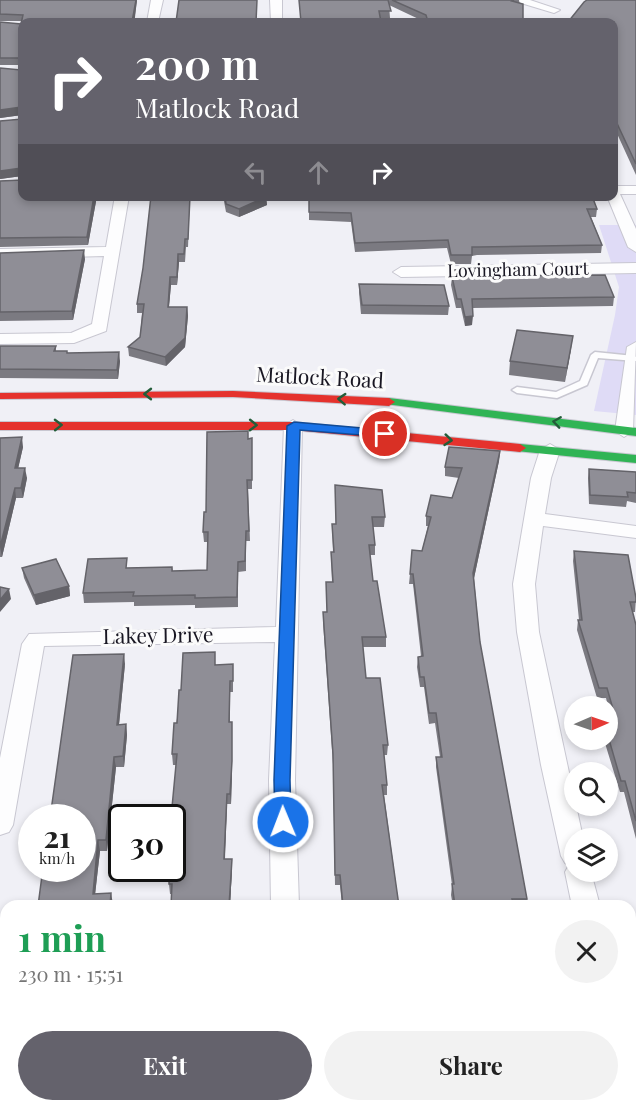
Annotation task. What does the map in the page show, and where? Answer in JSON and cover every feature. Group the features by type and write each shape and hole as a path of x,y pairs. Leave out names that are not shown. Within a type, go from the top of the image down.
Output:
{"main road":[{"name":"Matlock Road","path":"0,396 172,394 372,401 505,415 632,434"},
{"path":"505,415 533,432 550,450"},
{"path":"0,426 294,426 636,459"},
{"path":"550,450 553,441 571,434 632,434"}],"street":[{"path":"154,18 157,0"},
{"path":"276,0 276,18"},
{"path":"517,0 558,7 550,18"},
{"path":"618,190 636,190"},
{"path":"0,339 74,338 100,327 122,201"},
{"path":"616,201 636,247"},
{"path":"0,254 113,252"},
{"name":"Lovingham Court","path":"401,272 636,268"},
{"path":"632,434 635,353"},
{"path":"285,900 282,780 294,426"},
{"path":"550,450 534,519 524,584 528,632 568,828"},
{"path":"534,519 636,532"},
{"name":"Lakey Drive","path":"0,825 33,644 37,639 44,637 287,634"},
{"path":"580,882 585,900"}],"lane":[{"path":"517,390 557,395 584,383 595,355 635,353"}],"shaded area":[{"path":"599,225 636,225 636,415 594,411 619,287"}],"building":[{"path":"0,0 136,0 133,18 22,18 23,15 0,14"},
{"path":"179,0 257,0 256,18 177,18"},
{"path":"299,0 388,0 391,11 379,11 380,18 301,18"},
{"path":"392,0 514,0 512,1 523,4 523,18 427,18 426,15"},
{"path":"587,0 636,0 636,164 618,126 618,18 571,18"},
{"path":"0,22 18,24 18,58 0,58"},
{"path":"0,68 18,70 18,107 0,110"},
{"path":"18,119 18,168 0,171 0,121"},
{"path":"18,180 18,201 93,201 87,237 0,238 0,181"},
{"path":"150,201 190,201 188,239 185,239 184,254 178,254 177,277 170,277 168,307 187,307 185,338 165,357 128,347 140,337 144,304 137,304"},
{"path":"226,201 257,201 239,209 226,204"},
{"path":"309,201 594,201 597,209 587,209 602,245 472,247 472,255 451,255 448,240 355,243 351,213 309,212"},
{"path":"84,250 72,311 0,312 0,253"},
{"path":"472,269 472,276 605,275 614,297 472,299 473,316 465,317 461,299 457,299 452,277 456,277 455,270"},
{"path":"359,284 444,285 449,306 362,305"},
{"path":"517,330 573,336 567,368 510,361"},
{"path":"0,346 56,346 54,351 67,351 67,353 119,352 117,370 0,369"},
{"path":"248,431 248,439 252,438 252,480 247,480 249,531 246,531 245,561 238,562 237,597 133,596 134,592 83,593 88,559 127,558 126,568 172,567 172,571 207,570 208,532 203,532 204,512 206,512 207,432"},
{"path":"22,437 15,468 25,468 21,488 15,488 0,547 0,438"},
{"path":"449,447 500,451 473,573 480,642 527,899 454,900 452,884 454,884 436,757 442,757 436,713 429,713 424,677 420,677 418,657 423,656 413,574 410,574 412,550 422,551 431,517 426,516 431,495 452,498 462,468 445,467"},
{"path":"589,469 636,472 636,493 627,492 628,497 590,495"},
{"path":"335,485 382,490 385,517 372,517 375,545 369,545 373,581 377,581 386,637 362,637 366,678 380,678 388,745 383,745 387,785 382,785 398,900 342,900 340,875 335,875 333,754 323,612 327,612 326,582 333,582 332,524 336,524"},
{"path":"574,551 628,555 636,598 636,602 630,602 636,625 636,821 625,781 621,781 618,762 616,762 612,750 618,750 618,696 609,696 607,688 599,688 578,620 582,620"},
{"path":"56,559 69,586 34,595 22,568"},
{"path":"0,587 9,589 0,600"},
{"path":"215,652 215,665 233,664 233,681 230,681 229,722 232,722 232,761 230,794 227,794 224,859 232,859 229,900 171,900 172,884 169,882 186,882 186,804 172,804 177,754 172,754 174,723 177,723 179,690 181,690 183,653"},
{"path":"124,654 117,725 126,724 123,756 114,757 106,840 98,840 96,862 96,804 52,804 73,655"},
{"path":"41,882 94,882 93,894 111,893 110,900 39,900"}],"traffic: fast":[{"path":"389,402 636,432"},
{"path":"520,448 636,459"}],"traffic: jam":[{"path":"0,396 233,394 389,402"},
{"path":"0,426 293,426 520,448"}],"route":[{"path":"283,822 282,780 294,426 385,434"}]}
